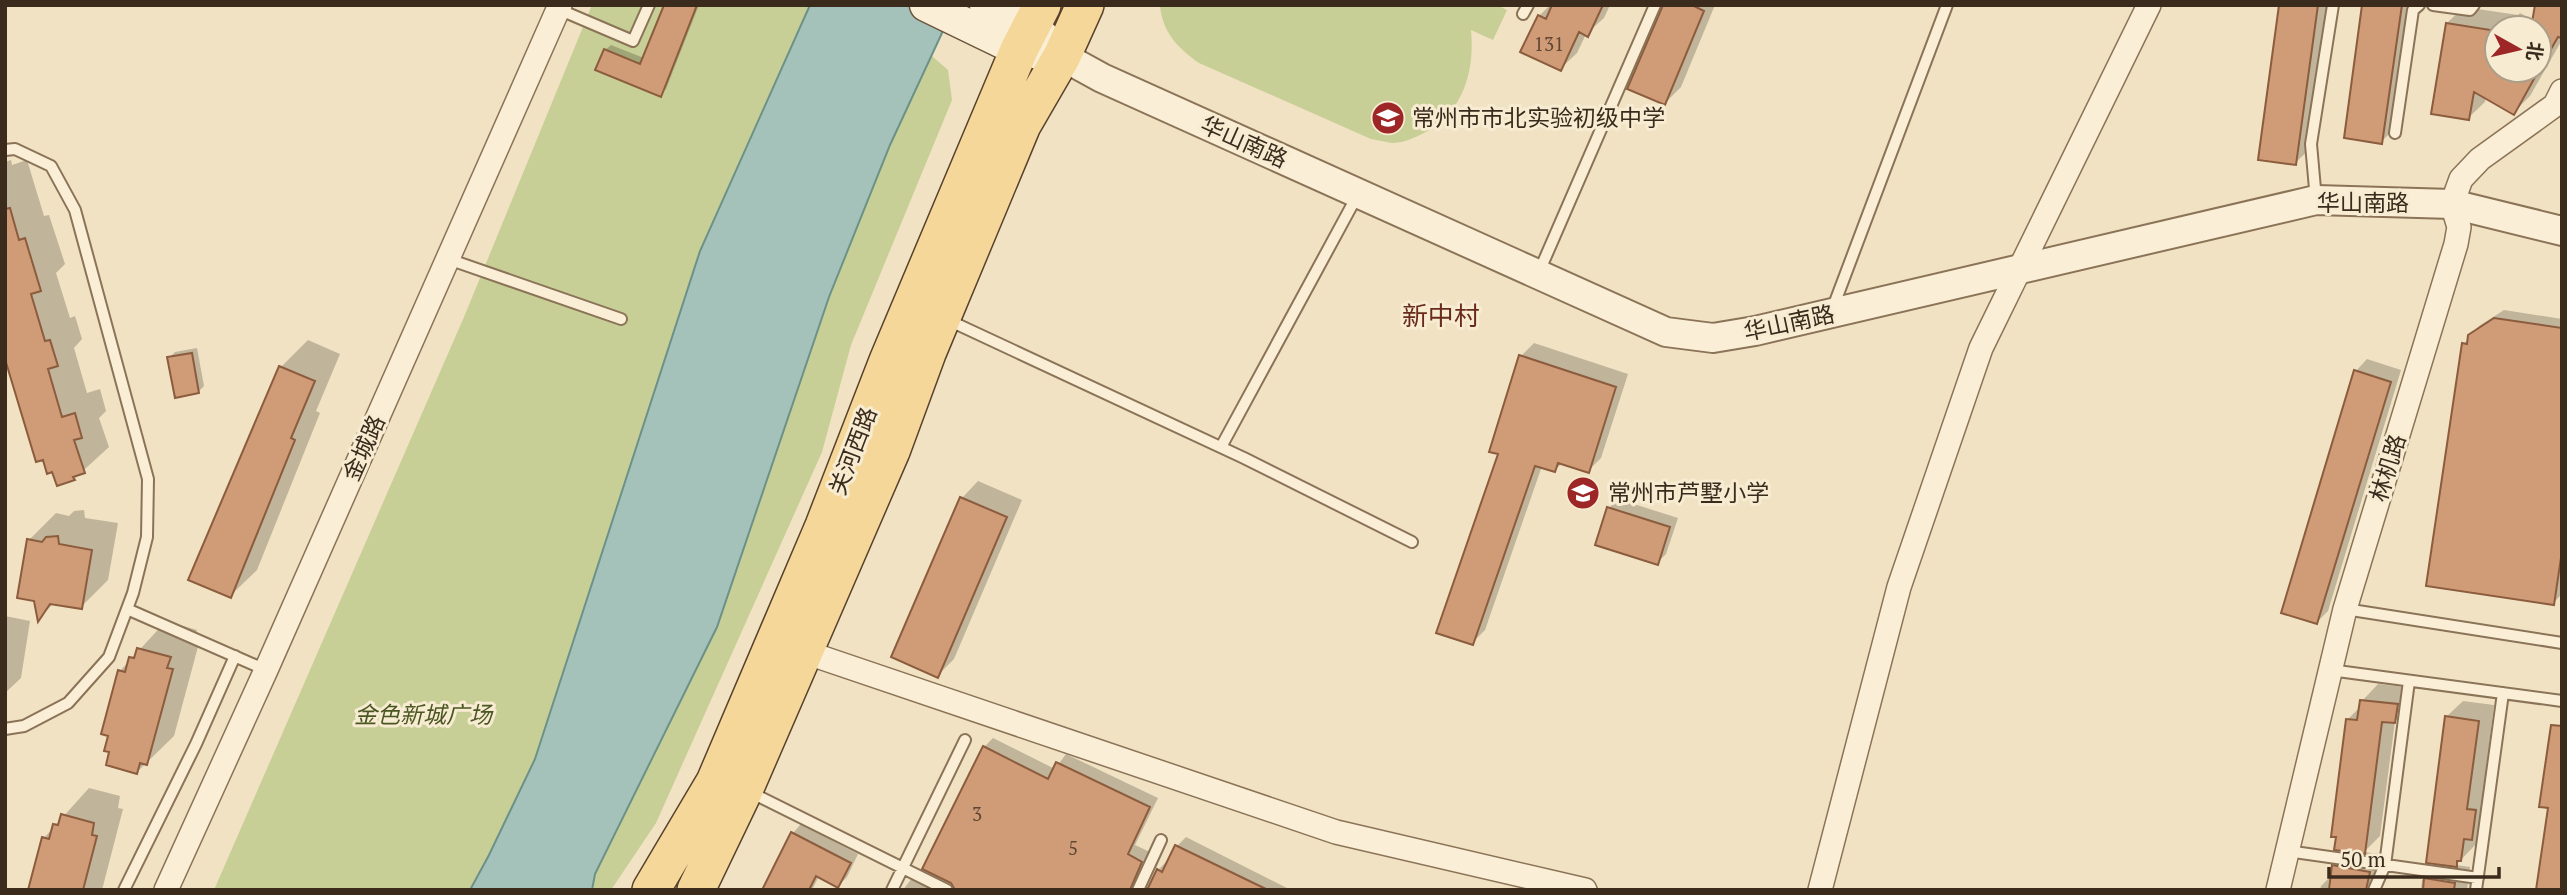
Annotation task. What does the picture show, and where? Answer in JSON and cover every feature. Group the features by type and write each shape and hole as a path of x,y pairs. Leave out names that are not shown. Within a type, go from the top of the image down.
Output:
{"main road":[{"path":"986,5 1031,27 1062,56"},
{"name":"关河西路","path":"696,890 744,790 891,451 942,317 1022,125 1062,56 1085,5"},
{"path":"940,11 1031,27"},
{"name":"关河西路","path":"651,890 715,782 824,526 888,361 1031,27"}],"street":[{"path":"1820,890 1899,587 1981,348 2149,5"},
{"name":"金城路","path":"166,890 559,7"},
{"name":"华山南路","path":"1062,56 1101,78 1667,332 1713,338 1830,314 2316,200 2452,204 2562,231"},
{"path":"2452,204 2461,179 2480,159 2555,105 2562,91"},
{"name":"林机路","path":"2278,890 2345,609 2456,244 2459,227 2452,204"},
{"path":"805,652 1336,832 1585,890"}],"lane":[{"path":"559,7 633,41 649,5"},
{"path":"1538,274 1655,5"},
{"path":"1830,314 1947,5"},
{"path":"2316,200 2311,144 2333,5"},
{"path":"2395,132 2413,10 2419,5"},
{"path":"2433,5 2470,10 2474,5"},
{"path":"5,150 15,149 51,166 75,210 148,479 147,537 127,609 109,657 68,703 24,726 5,729"},
{"path":"1220,447 1358,193"},
{"path":"448,259 621,319"},
{"path":"942,317 1220,447 1412,542"},
{"path":"127,609 266,670"},
{"path":"2345,609 2562,643"},
{"path":"124,890 196,744 235,656"},
{"path":"2330,670 2562,701"},
{"path":"2374,890 2385,865 2409,681"},
{"path":"2287,851 2385,865 2477,884 2503,693"},
{"path":"892,890 965,740"},
{"path":"744,790 947,890"},
{"path":"1138,890 1161,840"}],"green space":[{"name":"金色新城广场","path":"592,5 810,5 700,251 535,759 470,890 214,890 464,317"},
{"name":"常州市市北实验初级中学","path":"1160,5 1497,5 1507,10 1493,40 1471,30 1468,75 1464,89 1448,114 1424,133 1392,143 1371,139 1199,63 1172,38 1161,15"},
{"path":"932,56 948,70 952,100 851,345 822,452 656,823 611,890 592,890 595,875 717,627 829,297 890,145"}],"water":[{"path":"810,5 955,5 890,145 829,297 717,627 595,874 592,890 470,890 535,759 700,251"}],"building":[{"path":"664,5 697,5 661,97 595,70 604,49 640,64"},
{"path":"1552,5 1603,5 1588,37 1579,32 1561,71 1520,52 1538,15 1546,19"},
{"path":"1663,5 1692,5 1704,11 1665,105 1627,89"},
{"path":"2279,5 2318,5 2296,165 2258,160"},
{"path":"2362,5 2402,5 2382,144 2344,138"},
{"path":"2535,5 2562,5 2562,38 2558,37 2553,46 2553,14 2533,14"},
{"path":"2446,23 2483,29 2483,84 2531,84 2514,115 2474,92 2469,120 2431,114"},
{"path":"10,208 19,240 25,238 41,291 31,294 45,341 50,340 58,366 48,369 62,417 75,413 82,438 74,440 85,473 73,477 75,480 57,486 52,472 47,474 43,460 36,462 5,359 5,209"},
{"path":"2494,318 2562,328 2562,551 2554,605 2426,586 2462,343 2467,344 2468,335"},
{"path":"192,353 199,393 175,398 167,357"},
{"path":"1519,355 1616,387 1589,473 1558,463 1555,472 1535,466 1473,645 1436,633 1498,454 1489,452"},
{"path":"279,366 315,381 291,438 295,440 231,598 188,580"},
{"path":"2354,370 2391,382 2317,624 2281,613"},
{"path":"960,497 1007,517 938,678 891,657"},
{"path":"1607,507 1670,527 1658,565 1595,545"},
{"path":"58,536 59,544 92,550 82,609 50,604 38,622 34,601 17,598 27,539 42,542 46,537"},
{"path":"137,648 171,657 167,668 173,669 147,765 140,763 137,774 106,765 109,752 104,751 108,736 101,734 118,670 125,672 129,657 134,658"},
{"path":"2360,700 2398,704 2395,723 2382,722 2365,854 2334,850 2336,837 2331,837 2346,719 2357,720"},
{"path":"2445,716 2479,721 2467,809 2476,810 2472,840 2464,839 2461,861 2457,861 2457,867 2426,863"},
{"path":"2551,725 2562,726 2562,890 2536,890 2548,808 2539,807"},
{"path":"983,746 1048,779 1056,762 1150,807 1128,854 1142,862 1130,890 955,890 951,883 922,869"},
{"path":"61,814 94,823 92,835 97,836 83,890 28,890 42,837 49,839 53,824 58,825"},
{"path":"791,832 851,863 838,888 816,876 809,890 762,890"},
{"path":"1175,845 1268,890 1147,890 1157,869 1162,872"},
{"path":"2332,865 2370,872 2366,890 2329,890"},
{"path":"2424,878 2455,883 2454,890 2423,890"}],"place":[{"name":"常州市市北实验初级中学","path":"1388,118"},
{"name":"常州市芦墅小学","path":"1583,493"}],"district":[{"name":"新中村","path":"1441,316"}]}
